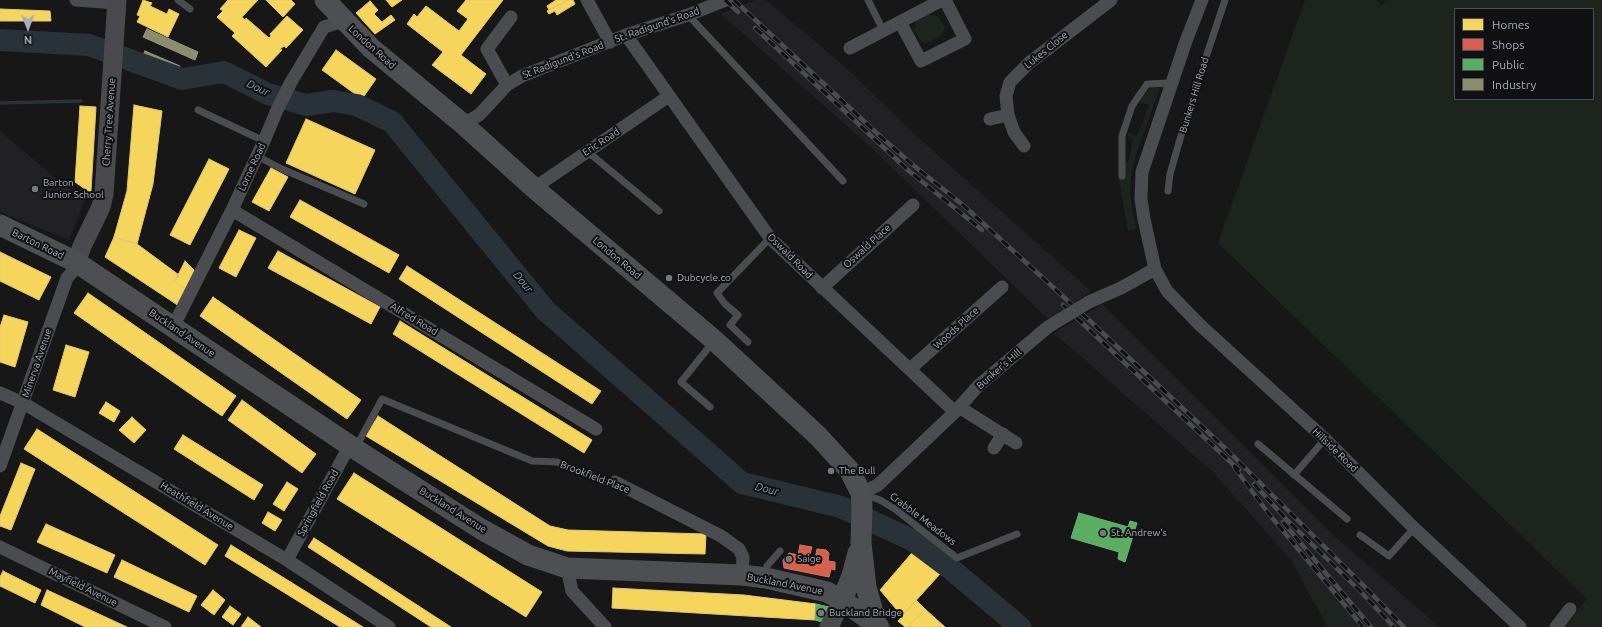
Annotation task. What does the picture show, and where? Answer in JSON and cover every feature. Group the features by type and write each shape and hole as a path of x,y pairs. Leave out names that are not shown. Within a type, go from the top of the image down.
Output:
{"main road":[{"name":"London Road","path":"325,0 371,48 463,124 534,188 714,340 818,436 850,471 862,500 861,543 866,586 878,626"},
{"name":"Barton Road","path":"0,225 76,262"},
{"name":"Buckland Avenue","path":"76,262 353,447 481,529 528,555 567,568 766,578 827,592 842,600 878,626"},
{"name":"London Road","path":"842,600 852,576 861,543"}],"street":[{"path":"76,0 116,2"},
{"path":"587,0 610,42"},
{"name":"St. Radigund's Road","path":"610,42 726,0"},
{"path":"850,48 942,0"},
{"path":"900,22 921,61 965,39 946,0"},
{"name":"Lukes Close","path":"1024,146 1014,132 1008,115 1006,96 1010,82 1029,63 1111,0"},
{"path":"1155,269 1141,199 1142,172 1171,83 1202,0"},
{"name":"Cherry Tree Avenue","path":"76,262 82,244 101,207 104,194 113,72 116,2"},
{"path":"507,85 487,50 511,17"},
{"name":"Lorne Road","path":"173,327 232,210 291,82 324,26 344,20"},
{"name":"Oswald Road","path":"626,36 770,238 910,369 957,409 1016,443"},
{"name":"St Radigund's Road","path":"463,124 479,115 507,85 539,68 610,42"},
{"name":"Eric Road","path":"534,188 669,96"},
{"path":"990,119 1008,115"},
{"name":"Oswald Place","path":"822,288 913,205"},
{"name":"Alfred Road","path":"232,210 596,429"},
{"name":"Minerva Avenue","path":"0,466 67,278 73,271 76,262"},
{"name":"Bunker's Hill","path":"862,500 957,409 978,386 1048,327 1089,302 1155,269"},
{"name":"Hillside Road","path":"1155,269 1167,291 1200,325 1326,439 1414,528 1520,627"},
{"name":"Woods Place","path":"910,369 1002,287"},
{"name":"Heathfield Avenue","path":"0,393 23,403 286,560 389,627"},
{"path":"994,448 1002,434"},
{"name":"Springfield Road","path":"286,560 353,447"},
{"name":"Brookfield Place","path":"615,482 721,536 738,549 743,557 742,576"},
{"name":"Mayfield Avenue","path":"0,546 166,627"},
{"path":"567,568 572,591 605,627"},
{"path":"829,627 842,600"},
{"path":"1556,627 1570,609"}],"lane":[{"path":"178,0 190,9"},
{"path":"868,0 883,30"},
{"name":"Bunkers Hill Road","path":"1168,191 1170,174 1182,133 1225,0"},
{"path":"688,15 843,181"},
{"path":"1122,176 1122,136 1132,106 1147,84 1171,83"},
{"path":"198,110 264,141"},
{"path":"588,152 659,211"},
{"path":"257,156 282,169 364,204"},
{"path":"748,342 730,325 738,315 726,304 717,292 770,238"},
{"path":"710,407 681,382 714,340"},
{"name":"Brookfield Place","path":"353,447 382,399 532,460 557,462 605,482 615,482"},
{"path":"1294,475 1326,439"},
{"path":"1258,444 1346,519"},
{"name":"Crabble Meadows","path":"862,500 880,500 895,509 957,558 1017,534"},
{"path":"1360,535 1389,556 1414,528"},
{"path":"766,578 767,566 780,551"}],"shaded area":[{"path":"755,0 766,0 851,72 912,132 1091,291 1050,321 876,152 721,14"},
{"path":"1305,0 1377,0 1381,6 1387,0 1602,0 1602,627 1565,627 1587,599 1218,243"},
{"path":"929,14 939,17 945,28 940,37 927,43 921,42 914,29 916,20"},
{"path":"1152,87 1160,88 1135,157 1131,177 1130,194 1136,229 1128,231 1119,179 1125,178 1125,164 1129,160 1133,139 1128,136 1128,133 1137,136 1149,105 1140,102"},
{"name":"Barton Junior School","path":"0,131 54,177 85,200 69,240 0,212"},
{"path":"1102,304 1334,536 1440,627 1328,627 1291,560 1213,472 1054,333"},
{"path":"1291,560 1320,590 1353,627 1328,627"}],"building: Homes":[{"path":"143,0 152,3 150,6 167,14 169,9 179,14 168,37 137,22 140,16 137,15"},
{"path":"228,0 258,0 242,17 245,20 246,18 269,38 271,36 270,34 287,16 303,30 286,48 284,46 280,49 282,50 266,67 232,36 235,33 217,17 223,11 220,9"},
{"path":"266,0 291,0 295,4 283,17"},
{"path":"386,0 402,0 392,7"},
{"path":"466,0 503,0 461,55 486,74 471,94 432,65 443,52 407,24 414,14 417,17 426,6 459,31 468,19 457,11"},
{"path":"556,0 568,0 549,10 547,6"},
{"path":"568,0 573,0 575,4 557,15 555,11 549,14 547,11"},
{"path":"370,1 378,10 374,14 382,22 391,15 395,20 375,34 356,13"},
{"path":"0,9 50,11 51,21 0,21"},
{"path":"336,50 376,79 362,99 322,70"},
{"path":"134,105 162,111 153,184 137,244 114,237 127,191"},
{"path":"80,106 96,107 91,191 88,191 75,182"},
{"path":"306,119 375,150 355,194 286,163"},
{"path":"209,159 229,169 190,245 170,235"},
{"path":"271,168 288,177 269,211 252,202"},
{"path":"300,200 399,255 389,273 290,217"},
{"path":"239,230 256,238 236,277 219,268"},
{"path":"114,237 137,244 179,275 175,281 188,292 179,306 105,257"},
{"path":"278,251 380,307 371,324 268,268"},
{"path":"0,252 51,277 39,300 0,281"},
{"path":"185,261 198,274 188,292 175,281"},
{"path":"407,266 601,391 592,404 399,279"},
{"path":"88,293 236,396 222,416 74,313"},
{"path":"213,297 361,400 347,419 200,316"},
{"path":"4,315 28,322 15,367 0,362 0,327"},
{"path":"400,321 592,440 584,453 393,334"},
{"path":"66,345 89,352 75,397 53,390"},
{"path":"242,400 316,454 302,473 228,420"},
{"path":"106,402 120,411 114,422 99,413"},
{"path":"378,416 550,526 568,530 706,534 705,554 567,551 548,546 366,436"},
{"path":"132,417 146,430 134,443 119,430"},
{"path":"37,429 218,545 205,565 24,449"},
{"path":"183,435 263,485 254,500 174,449"},
{"path":"21,463 35,469 11,530 0,526 0,516"},
{"path":"354,473 542,592 526,617 337,499"},
{"path":"287,482 298,489 284,511 273,504"},
{"path":"268,512 282,520 275,531 262,523"},
{"path":"46,524 115,555 107,573 37,542"},
{"path":"314,538 451,627 431,627 308,547"},
{"path":"923,540 949,564 902,616 880,590"},
{"path":"231,545 363,627 340,627 225,556"},
{"path":"122,560 197,596 189,612 114,577"},
{"path":"3,571 41,590 35,603 0,586 0,577"},
{"path":"613,588 744,595 816,604 815,620 612,608"},
{"path":"47,590 127,627 85,627 41,605"},
{"path":"213,590 225,600 214,615 201,605"},
{"path":"916,600 925,609 908,627 905,627 898,621"},
{"path":"230,606 241,614 233,625 222,617"},
{"path":"925,609 945,627 909,626"},
{"path":"248,617 261,627 241,627"}],"building: Shops":[{"path":"800,545 812,547 809,558 815,559 817,549 826,550 829,553 828,561 835,562 835,570 831,569 829,577 784,568 783,560 789,553 798,555"}],"building: Public":[{"name":"St. Andrew's","path":"1079,513 1128,527 1130,521 1137,523 1125,562 1118,559 1119,552 1071,538"},
{"name":"Buckland Bridge","path":"816,604 829,607 822,622 815,620"}],"building: Industry":[{"path":"147,29 198,52 195,60 143,37"},
{"path":"145,51 180,66 177,73 141,59"}],"waterway":[{"name":"Dour","path":"0,40 89,45 182,79 224,72 268,94 306,105 333,101 357,105 392,122 545,310 742,483 841,507 912,540 952,570 1020,627"},
{"path":"0,103 81,101"}],"railway":[{"path":"725,0 738,12"},
{"path":"734,0 881,137 963,205 1090,321 1227,450 1404,627"},
{"path":"755,28 909,171 982,230"},
{"path":"1063,305 1239,470"},
{"path":"1234,467 1269,514 1363,627"},
{"path":"1254,484 1286,519 1359,590 1394,627"},
{"path":"1283,522 1371,627"}],"place":[{"name":"Barton Junior School","path":"35,189"},
{"name":"Dubcycle.co","path":"669,278"},
{"name":"The Bull","path":"831,471"},
{"name":"St. Andrew's","path":"1103,533"},
{"name":"Saige","path":"789,559"},
{"name":"Buckland Bridge","path":"821,613"}]}
